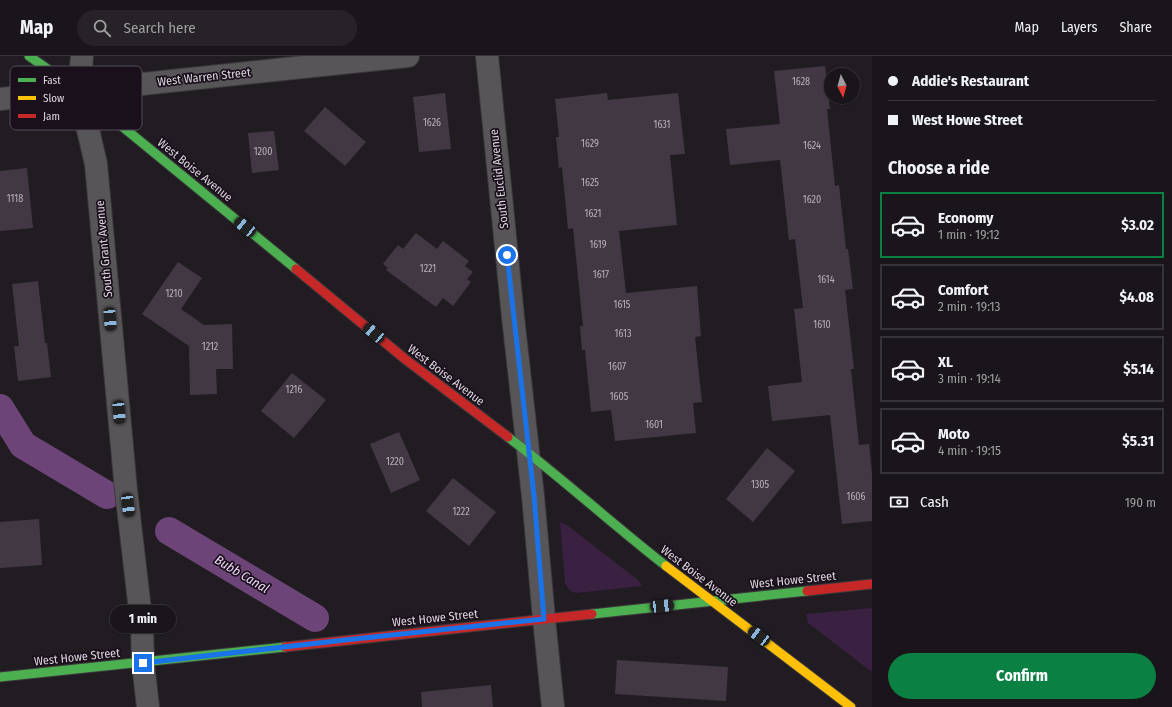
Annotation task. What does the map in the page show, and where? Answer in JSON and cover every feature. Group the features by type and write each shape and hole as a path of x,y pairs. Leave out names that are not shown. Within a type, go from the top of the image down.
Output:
{"street":[{"name":"West Boise Avenue","path":"29,56 43,66"},
{"name":"South Grant Avenue","path":"81,66 82,56"},
{"name":"West Warren Street","path":"142,84 408,56"},
{"name":"South Euclid Avenue","path":"487,56 513,317 529,453 553,707"},
{"name":"West Warren Street","path":"0,99 10,98"},
{"name":"South Grant Avenue","path":"88,130 96,164 125,482 142,627 143,663 148,707"},
{"name":"West Boise Avenue","path":"126,130 405,359 529,453 642,547 851,707"},
{"name":"West Howe Street","path":"0,677 143,663 872,584"}],"shaded area":[{"path":"560,522 567,525 638,580 642,586 576,593 570,591 565,583"},
{"path":"872,608 872,672 808,623 806,614"}],"building":[{"path":"825,66 824,104 829,104 830,109 827,109 835,186 839,185 846,249 848,249 853,289 845,290 854,369 851,369 859,445 869,444 872,474 872,521 842,524 830,415 772,421 768,386 802,382 794,309 803,308 795,239 789,240 780,160 730,165 726,129 780,124 774,71"},
{"path":"445,93 451,149 419,152 413,97"},
{"path":"607,93 608,100 678,93 685,154 670,155 677,225 619,231 626,293 697,286 701,336 695,337 702,402 693,403 696,433 615,441 611,410 591,412 585,350 582,350 580,326 583,326 573,228 568,229 562,167 559,168 556,137 559,137 555,99"},
{"path":"325,107 366,142 345,166 304,131"},
{"path":"274,131 279,170 252,173 248,133"},
{"path":"27,168 33,228 0,231 0,171"},
{"path":"416,233 437,249 443,241 469,261 465,266 473,272 467,279 471,282 453,306 443,298 436,307 386,270 388,268 383,264 398,245 403,249"},
{"path":"178,262 202,278 181,309 204,325 232,324 233,369 216,369 217,394 190,395 189,346 142,314"},
{"path":"38,281 45,343 47,343 51,377 18,381 14,346 19,346 12,284"},
{"path":"292,373 326,400 294,438 261,411"},
{"path":"399,432 420,480 391,493 370,444"},
{"path":"767,448 795,471 753,522 726,499"},
{"path":"453,478 496,512 469,546 426,511"},
{"path":"39,519 42,565 0,568 0,522"},
{"path":"617,660 728,667 726,701 615,694"},
{"path":"491,685 493,707 422,707 421,692"}],"waterway":[{"name":"Bubb Canal","path":"0,408 23,445 107,495"},
{"name":"Bubb Canal","path":"169,531 315,618"}],"traffic: fast":[{"path":"29,56 43,66"},
{"path":"127,130 296,269"},
{"path":"508,437 666,566"},
{"path":"592,614 807,591"},
{"path":"0,677 285,647"}],"traffic: slow":[{"path":"666,566 851,707"}],"traffic: jam":[{"path":"296,269 405,359 508,437"},
{"path":"807,591 872,584"},
{"path":"285,647 592,614"}],"route":[{"path":"143,663 544,619 534,496 507,255"}]}
